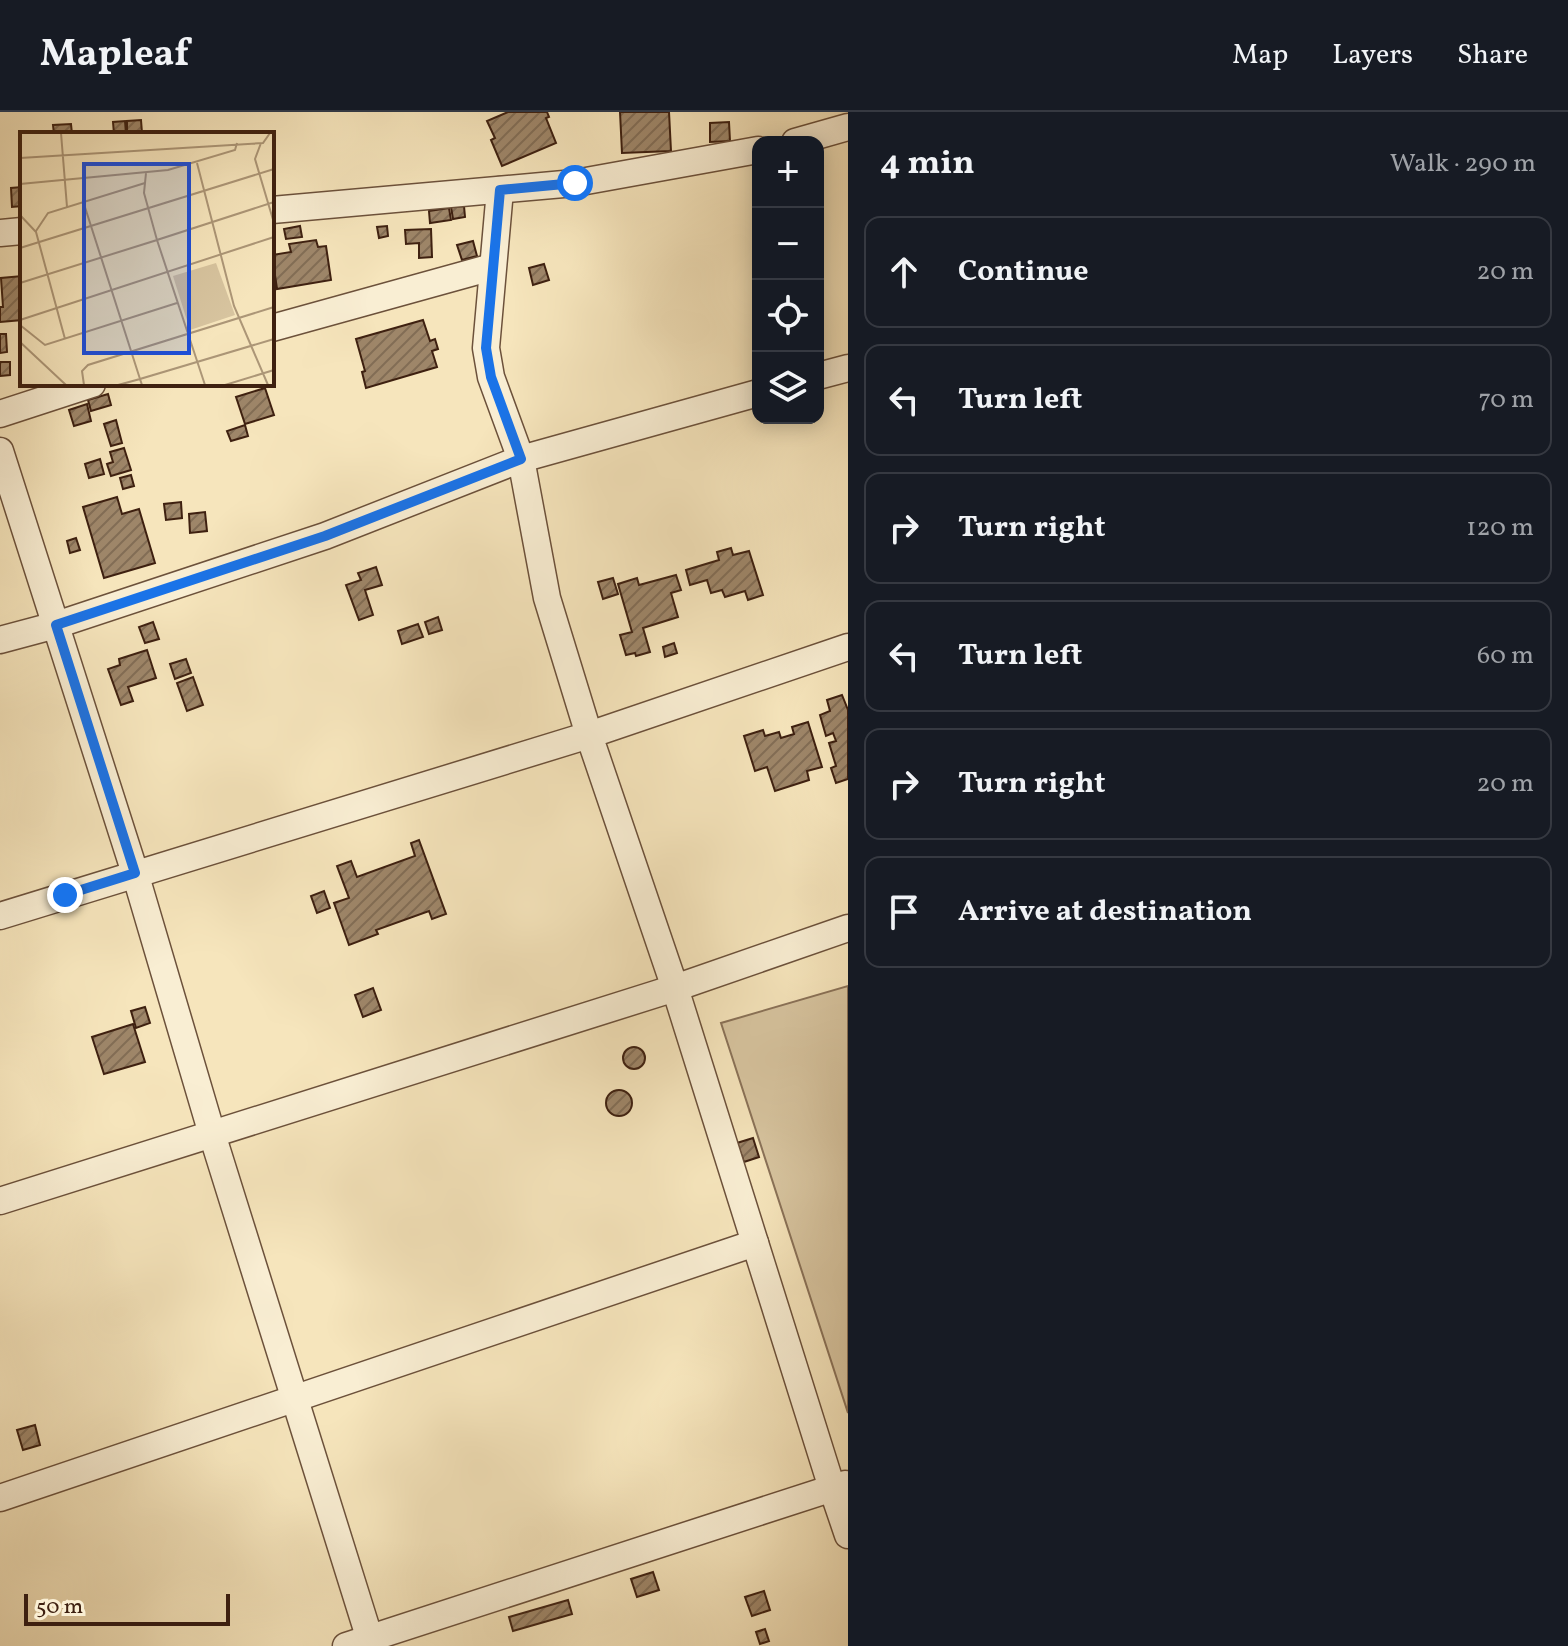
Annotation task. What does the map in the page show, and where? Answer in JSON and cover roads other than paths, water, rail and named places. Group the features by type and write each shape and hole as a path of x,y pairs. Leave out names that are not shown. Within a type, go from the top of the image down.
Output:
{"street":[{"path":"816,136 848,127"},
{"path":"274,210 575,183 752,151"},
{"path":"500,190 486,348 491,377 521,459 547,598 755,1243 840,1486 848,1535"},
{"path":"0,233 20,231"},
{"path":"274,327 492,267"},
{"path":"824,374 848,368"},
{"path":"0,414 86,386"},
{"path":"0,640 56,625 325,536 521,459 752,395"},
{"path":"0,451 135,873 212,1134 296,1399 362,1644 840,1486"},
{"path":"0,916 589,735 848,647"},
{"path":"0,1201 675,988 848,928"},
{"path":"0,1498 755,1243"}]}
